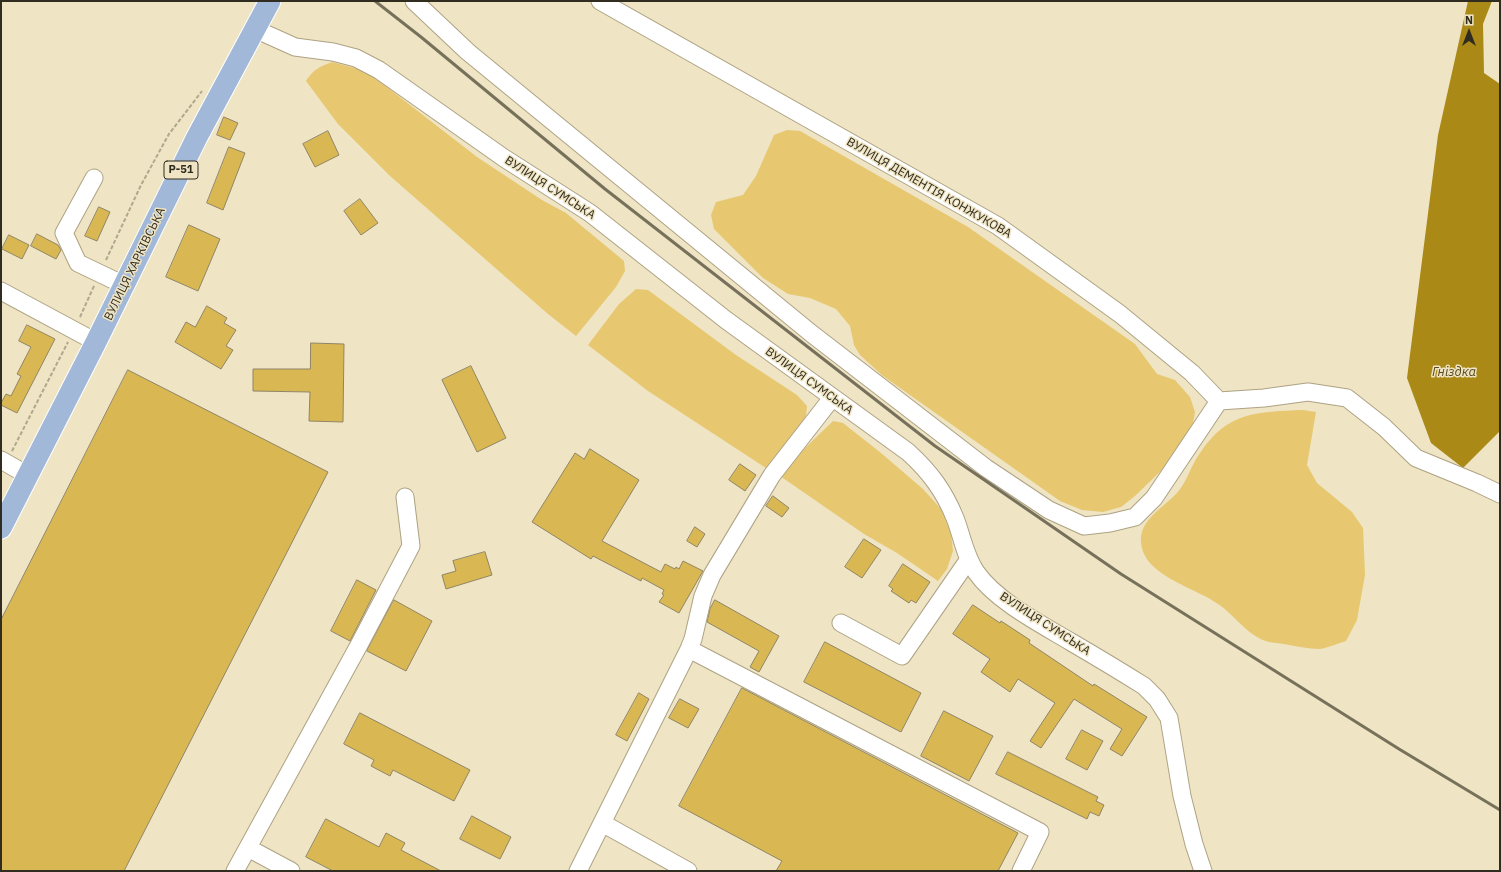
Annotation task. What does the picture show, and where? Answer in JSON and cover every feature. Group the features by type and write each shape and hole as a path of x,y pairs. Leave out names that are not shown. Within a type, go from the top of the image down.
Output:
{"main road":[{"name":"ВУЛИЦЯ ХАРКІВСЬКА","path":"1,528 96,342 197,137 270,1"}],"street":[{"path":"414,1 468,52 812,334 986,468 1049,510 1084,526 1110,523 1135,517 1154,498 1219,401 1264,398 1308,392 1347,398 1384,427 1416,458 1500,494"},
{"name":"ВУЛИЦЯ ДЕМЕНТІЯ КОНЖУКОВА","path":"600,1 998,226 1120,314 1192,373 1219,401"},
{"name":"ВУЛИЦЯ СУМСЬКА","path":"255,29 295,47 333,52 356,58 379,70 504,158 590,213 720,315 908,452 937,482 955,518 969,559 976,572 986,583 1016,608 1144,686 1157,699 1169,718 1182,796 1194,844 1203,871"},
{"path":"94,178 64,233 78,263 124,285"},
{"path":"1,291 96,342"},
{"path":"578,871 689,649 693,639 703,596 712,575 772,475 832,398"},
{"path":"1,460 28,476"},
{"path":"235,871 359,645 411,546 405,497"},
{"path":"841,623 902,656 969,559"},
{"path":"689,649 1040,832 1021,871"},
{"path":"602,823 688,871"},
{"path":"248,848 291,871"}],"shaded area":[{"path":"332,62 362,70 379,81 477,157 542,200 566,213 624,261 625,271 616,287 576,336 548,314 390,176 338,124 306,81 317,69"},
{"path":"787,130 800,131 968,227 1135,344 1157,374 1175,380 1190,397 1195,412 1192,429 1170,462 1135,496 1121,507 1103,512 1082,510 1060,501 883,376 860,355 854,345 850,326 836,309 810,298 788,294 763,278 714,229 711,215 716,202 743,195 756,176 774,135"},
{"path":"636,289 648,290 736,355 797,395 807,406 806,416 766,468 648,391 588,345 619,304"},
{"path":"1303,410 1316,412 1307,465 1317,483 1352,512 1363,528 1365,575 1357,620 1346,641 1320,649 1269,642 1254,635 1218,604 1160,572 1151,564 1144,554 1141,542 1141,534 1148,521 1153,514 1177,493 1184,484 1200,453 1221,429 1233,421 1245,416 1258,413"},
{"path":"833,421 843,423 881,453 923,489 941,509 951,533 953,551 947,569 938,581 897,553 864,534 780,476 803,450"}],"water":[{"name":"Гніздка","path":"1468,1 1492,1 1483,24 1484,73 1500,84 1500,431 1463,468 1431,443 1407,378 1438,135"}],"building":[{"path":"224,117 238,123 230,140 217,135"},
{"path":"328,131 339,155 315,167 303,144"},
{"path":"229,147 245,153 223,210 207,203"},
{"path":"360,199 378,223 361,235 344,211"},
{"path":"99,207 110,212 97,241 85,236"},
{"path":"189,225 220,239 198,291 166,277"},
{"path":"37,234 58,245 61,250 56,259 31,246"},
{"path":"9,235 29,245 22,259 2,249"},
{"path":"207,306 227,318 224,323 236,330 226,346 233,350 221,369 175,342 186,322 195,327"},
{"path":"27,325 55,339 17,413 1,405 1,403 6,394 11,396 21,376 17,374 31,347 19,341"},
{"path":"311,343 344,344 343,422 309,421 310,392 253,391 253,369 310,369"},
{"path":"471,366 506,438 477,452 442,380"},
{"path":"128,370 328,472 124,871 1,871 1,620"},
{"path":"590,449 639,480 602,541 661,572 665,564 675,569 676,567 679,569 683,561 703,571 679,613 659,602 664,595 662,594 664,590 642,578 641,581 593,556 591,559 532,522 575,453 584,459"},
{"path":"740,464 756,475 745,491 729,480"},
{"path":"773,496 789,508 782,517 766,506"},
{"path":"695,527 705,534 697,547 687,541"},
{"path":"864,539 881,550 862,578 845,567"},
{"path":"485,552 492,575 446,589 442,575 456,571 453,561"},
{"path":"903,564 930,582 916,603 911,600 909,603 891,591 893,589 889,586"},
{"path":"357,580 376,590 350,641 331,631"},
{"path":"394,600 432,621 406,671 367,651"},
{"path":"715,600 779,636 759,672 750,667 759,651 707,622 710,609"},
{"path":"973,605 1000,623 1001,621 1030,640 1029,643 1093,686 1094,684 1147,717 1122,756 1110,749 1122,729 1074,699 1041,748 1030,741 1055,703 1018,679 1010,692 981,672 990,659 953,634"},
{"path":"825,642 921,693 901,732 804,682"},
{"path":"742,688 1018,833 998,871 776,871 782,861 679,806"},
{"path":"639,693 649,699 627,741 616,735"},
{"path":"680,699 699,709 688,728 669,718"},
{"path":"944,711 993,736 969,781 921,756"},
{"path":"360,713 470,770 454,801 393,770 390,776 371,766 374,760 344,744"},
{"path":"1082,730 1103,741 1087,770 1066,759"},
{"path":"1008,752 1098,797 1096,801 1104,805 1099,816 1090,812 1087,819 996,774"},
{"path":"472,816 511,837 500,859 460,839"},
{"path":"326,819 379,847 386,833 405,843 401,850 441,871 333,871 306,857"}],"railway":[{"path":"375,1 421,37 605,189 935,446 1121,574 1399,749 1500,810"}]}
